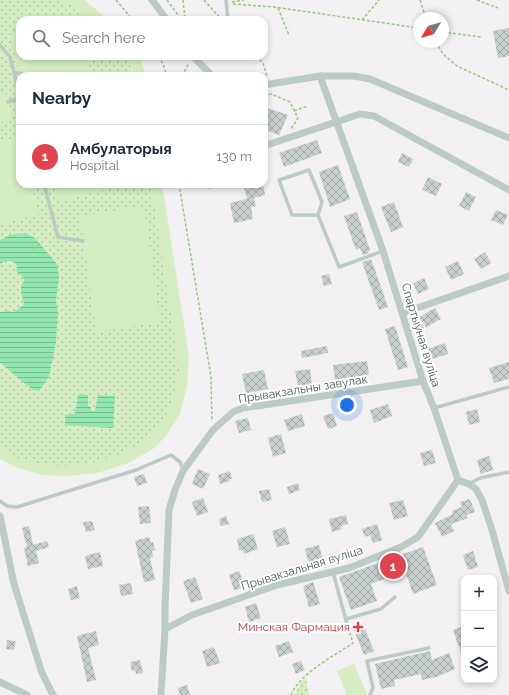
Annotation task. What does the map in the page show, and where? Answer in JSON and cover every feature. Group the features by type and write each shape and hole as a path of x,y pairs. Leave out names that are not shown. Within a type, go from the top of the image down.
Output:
{"street":[{"path":"152,0 164,16"},
{"path":"197,60 208,72"},
{"path":"268,85 320,76 354,76 370,79 509,138"},
{"name":"Спартыўная вуліца","path":"320,76 338,122 383,251 423,381 434,408 458,480"},
{"path":"268,145 360,114 374,116 509,190"},
{"path":"403,313 509,276"},
{"name":"Прывакзальны завулак","path":"165,629 169,510 183,471 213,430 233,412 243,408 423,381"},
{"path":"458,480 469,484 476,489 482,500 509,592"},
{"name":"Прывакзальная вуліца","path":"165,629 192,615 277,585 349,568 401,547 418,537 458,480"},
{"path":"0,516 14,584 42,673 54,695"},
{"path":"161,695 165,629"},
{"path":"0,682 27,695"}],"lane":[{"path":"226,2 228,16"},
{"path":"0,45 10,56 16,81"},
{"path":"0,53 6,52"},
{"path":"8,102 16,99"},
{"path":"318,215 292,215 279,180 308,170 322,202 318,215 338,267 383,251"},
{"path":"45,188 58,237 84,241"},
{"path":"434,408 509,387"},
{"path":"0,500 8,506 17,507 136,470 171,455 180,462 183,471"},
{"path":"469,484 480,478 509,472"},
{"path":"333,572 347,624"},
{"path":"346,619 381,609 395,597"},
{"path":"370,695 373,688 366,662 429,648"}],"path":[{"path":"116,0 130,16"},
{"path":"167,0 179,16"},
{"path":"183,0 185,16"},
{"path":"204,0 218,16"},
{"path":"226,2 244,0"},
{"path":"362,20 379,0"},
{"path":"420,0 424,12"},
{"path":"477,0 498,8"},
{"path":"226,2 413,27"},
{"path":"278,8 289,35"},
{"path":"449,33 481,37"},
{"path":"440,48 443,54 457,66 509,90"},
{"path":"161,60 165,72"},
{"path":"184,72 191,60"},
{"path":"260,60 263,63 265,72"},
{"path":"268,95 270,94 290,102 298,118 288,134"},
{"path":"294,110 308,106"},
{"path":"180,188 211,377 213,430"},
{"path":"34,248 40,243"},
{"path":"291,695 299,681 306,674 353,643 347,624"}],"shaded area":[{"path":"0,0 59,0 75,6 89,16 16,16 16,60 128,60 133,72 16,72 16,188 152,188 179,370 174,396 163,423 148,440 124,453 92,463 62,467 34,463 12,457 0,448"},
{"path":"59,0 84,0 104,16 89,16 75,6"},
{"path":"16,32 16,59 9,35"},
{"path":"16,60 86,60 90,72 20,72"},
{"path":"129,60 141,60 144,72 133,72"},
{"path":"5,90 13,119 0,123 0,92"},
{"path":"16,138 16,188 32,188 39,214 0,225 0,142"},
{"path":"55,188 109,188 59,202"},
{"path":"152,188 163,188 189,356 187,385 180,414 166,436 153,449 126,464 97,473 67,476 43,475 18,468 0,459 0,448 12,457 34,463 62,467 92,463 124,453 148,440 163,423 174,396 179,370"},
{"path":"144,206 160,322 96,332 80,216"},
{"path":"25,233 35,238 57,264 59,277 56,300 58,312 56,342 49,377 39,391 33,390 0,363 0,312 14,312 24,304 21,290 24,278 16,271 17,267 15,263 6,261 0,264 0,240 10,235"},
{"path":"78,395 88,395 88,406 91,407 91,411 95,411 98,395 115,396 113,428 65,425 65,415 75,414"},
{"path":"354,664 367,694 366,695 347,695 337,671"},
{"path":"306,678 309,695 294,695 301,682"}],"building":[{"path":"509,28 509,56 498,58 493,31"},
{"path":"268,108 288,115 279,135 268,131"},
{"path":"317,140 322,153 284,167 279,153"},
{"path":"402,153 413,159 409,167 398,162"},
{"path":"338,165 350,199 330,207 319,172"},
{"path":"428,177 442,184 436,196 422,190"},
{"path":"244,188 264,188 265,195 254,198 256,206 251,207 253,219 234,223 230,203 247,199"},
{"path":"466,192 476,197 469,211 459,206"},
{"path":"394,202 403,227 391,232 381,207"},
{"path":"496,210 508,215 503,225 491,220"},
{"path":"357,212 370,250 368,251 369,253 363,255 360,248 356,250 344,216"},
{"path":"485,252 491,263 481,269 474,259"},
{"path":"371,259 388,307 379,310 362,262"},
{"path":"458,261 464,274 451,280 445,267"},
{"path":"329,274 332,284 324,286 321,276"},
{"path":"424,278 429,289 418,294 413,283"},
{"path":"435,308 441,319 425,328 419,317"},
{"path":"395,326 408,367 398,370 385,329"},
{"path":"445,343 448,354 432,359 428,349"},
{"path":"327,346 328,353 302,358 301,351"},
{"path":"367,361 369,375 335,380 333,365"},
{"path":"509,362 509,379 494,383 489,368"},
{"path":"310,369 312,384 298,386 295,371"},
{"path":"264,370 268,389 246,393 242,374"},
{"path":"388,404 392,416 374,423 370,410"},
{"path":"477,409 480,422 469,425 466,412"},
{"path":"333,413 337,426 328,429 323,416"},
{"path":"302,414 305,426 288,431 284,420"},
{"path":"248,418 251,430 239,433 235,421"},
{"path":"281,434 286,453 273,457 268,438"},
{"path":"432,450 436,463 424,466 420,453"},
{"path":"489,456 493,470 481,474 477,460"},
{"path":"198,469 210,474 203,489 192,484"},
{"path":"230,471 232,479 220,484 218,475"},
{"path":"144,474 147,483 137,486 134,477"},
{"path":"298,483 300,490 289,494 287,487"},
{"path":"269,489 272,500 262,502 259,491"},
{"path":"203,498 208,512 197,516 192,502"},
{"path":"470,499 475,512 466,515 468,518 451,524 454,531 442,537 435,523 453,514 452,511 462,507 460,502"},
{"path":"403,500 408,516 394,520 389,503"},
{"path":"149,506 151,523 140,524 138,507"},
{"path":"346,515 348,524 341,526 342,529 332,532 329,519"},
{"path":"226,516 229,524 221,526 219,519"},
{"path":"92,521 95,530 86,532 83,522"},
{"path":"377,524 382,540 373,543 370,535 365,537 362,529"},
{"path":"29,526 33,545 47,541 49,547 36,551 39,563 28,566 24,548 27,547 22,528"},
{"path":"285,527 290,544 277,547 272,531"},
{"path":"253,534 258,549 244,554 243,550 239,551 237,539"},
{"path":"149,537 151,543 153,542 155,550 152,551 153,557 150,558 155,580 144,582 135,541"},
{"path":"319,545 323,561 309,565 305,549"},
{"path":"423,547 437,585 413,594 405,571 371,584 377,601 351,610 339,577"},
{"path":"473,551 478,567 468,570 463,555"},
{"path":"100,552 103,566 88,569 85,556"},
{"path":"239,571 245,587 234,590 229,575"},
{"path":"195,577 203,599 191,603 183,581"},
{"path":"313,582 320,604 309,607 303,586"},
{"path":"131,583 133,594 121,596 119,585"},
{"path":"77,586 80,598 71,600 68,589"},
{"path":"256,603 261,618 249,622 245,607"},
{"path":"358,622 360,625 363,624 374,651 364,655 352,625"},
{"path":"461,627 461,652 453,630"},
{"path":"96,631 99,645 88,648 96,680 87,682 77,636"},
{"path":"7,640 16,641 14,650 6,649"},
{"path":"289,641 293,652 279,657 275,646"},
{"path":"214,647 220,663 207,667 202,651"},
{"path":"430,651 432,660 449,653 455,669 436,677 422,680 421,674 394,680 395,686 381,689 375,664"},
{"path":"140,660 143,673 136,674 135,670 132,671 130,662"},
{"path":"301,661 305,670 296,674 292,664"},
{"path":"187,685 190,695 180,695 178,688"}],"place":[{"name":"Амбулаторыя","path":"393,566"},
{"name":"Минская Фармация","path":"358,627"}]}
